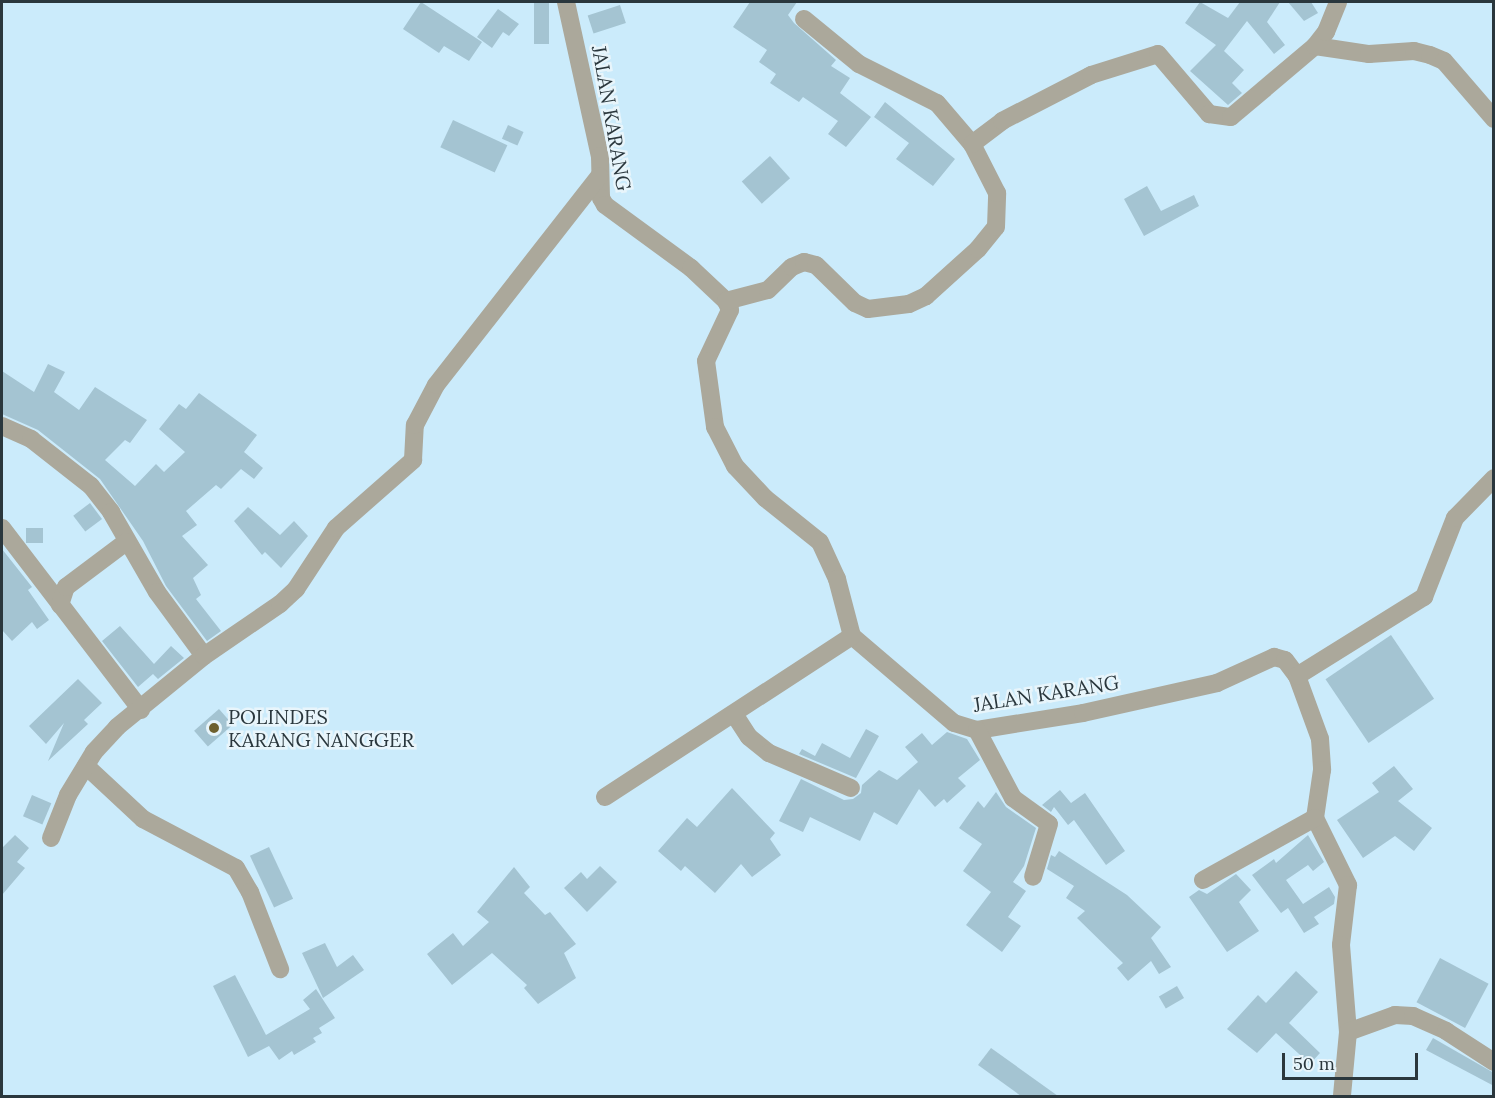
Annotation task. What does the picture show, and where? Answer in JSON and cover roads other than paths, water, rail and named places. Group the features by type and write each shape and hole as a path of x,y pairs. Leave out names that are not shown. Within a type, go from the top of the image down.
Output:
{"street":[{"name":"JALAN KARANG","path":"566,2 600,156 599,176 605,205 656,239 726,301"},
{"path":"972,144 1033,102 1149,54 1165,58 1209,114 1232,117 1315,46 1326,32 1338,2"},
{"path":"604,797 852,636 837,579 820,542 765,498 735,466 715,427 706,361 730,310 726,301 768,290 792,267 804,262 823,270 855,303 868,309 909,304 927,297 978,249 996,226 997,194 972,144 937,103 859,64 804,19"},
{"path":"1315,46 1369,54 1414,51 1430,55 1444,61 1494,119"},
{"path":"51,838 68,795 86,766 117,727 141,710 204,656 280,604 296,589 336,528 413,460 415,425 436,385 599,176"},
{"path":"2,426 31,439 91,486 111,512 126,542 157,592 204,656"},
{"path":"1297,676 1424,597 1455,518 1494,478"},
{"path":"2,528 141,710"},
{"path":"60,605 66,587 126,542"},
{"name":"JALAN KARANG","path":"852,636 954,723 977,730 1083,713 1217,683 1275,657 1285,660 1297,676 1320,738 1322,770 1315,818"},
{"path":"734,714 749,737 769,753 851,788"},
{"path":"977,730 1013,798 1049,824 1033,877"},
{"path":"86,766 143,819 236,868 250,892 280,969"},
{"path":"1203,880 1315,818 1348,885 1341,945 1348,1032 1342,1096"},
{"path":"1348,1032 1395,1015 1413,1016 1446,1031 1494,1062"}],"place":[{"name":"POLINDES KARANG NANGGER","path":"214,728"}]}
